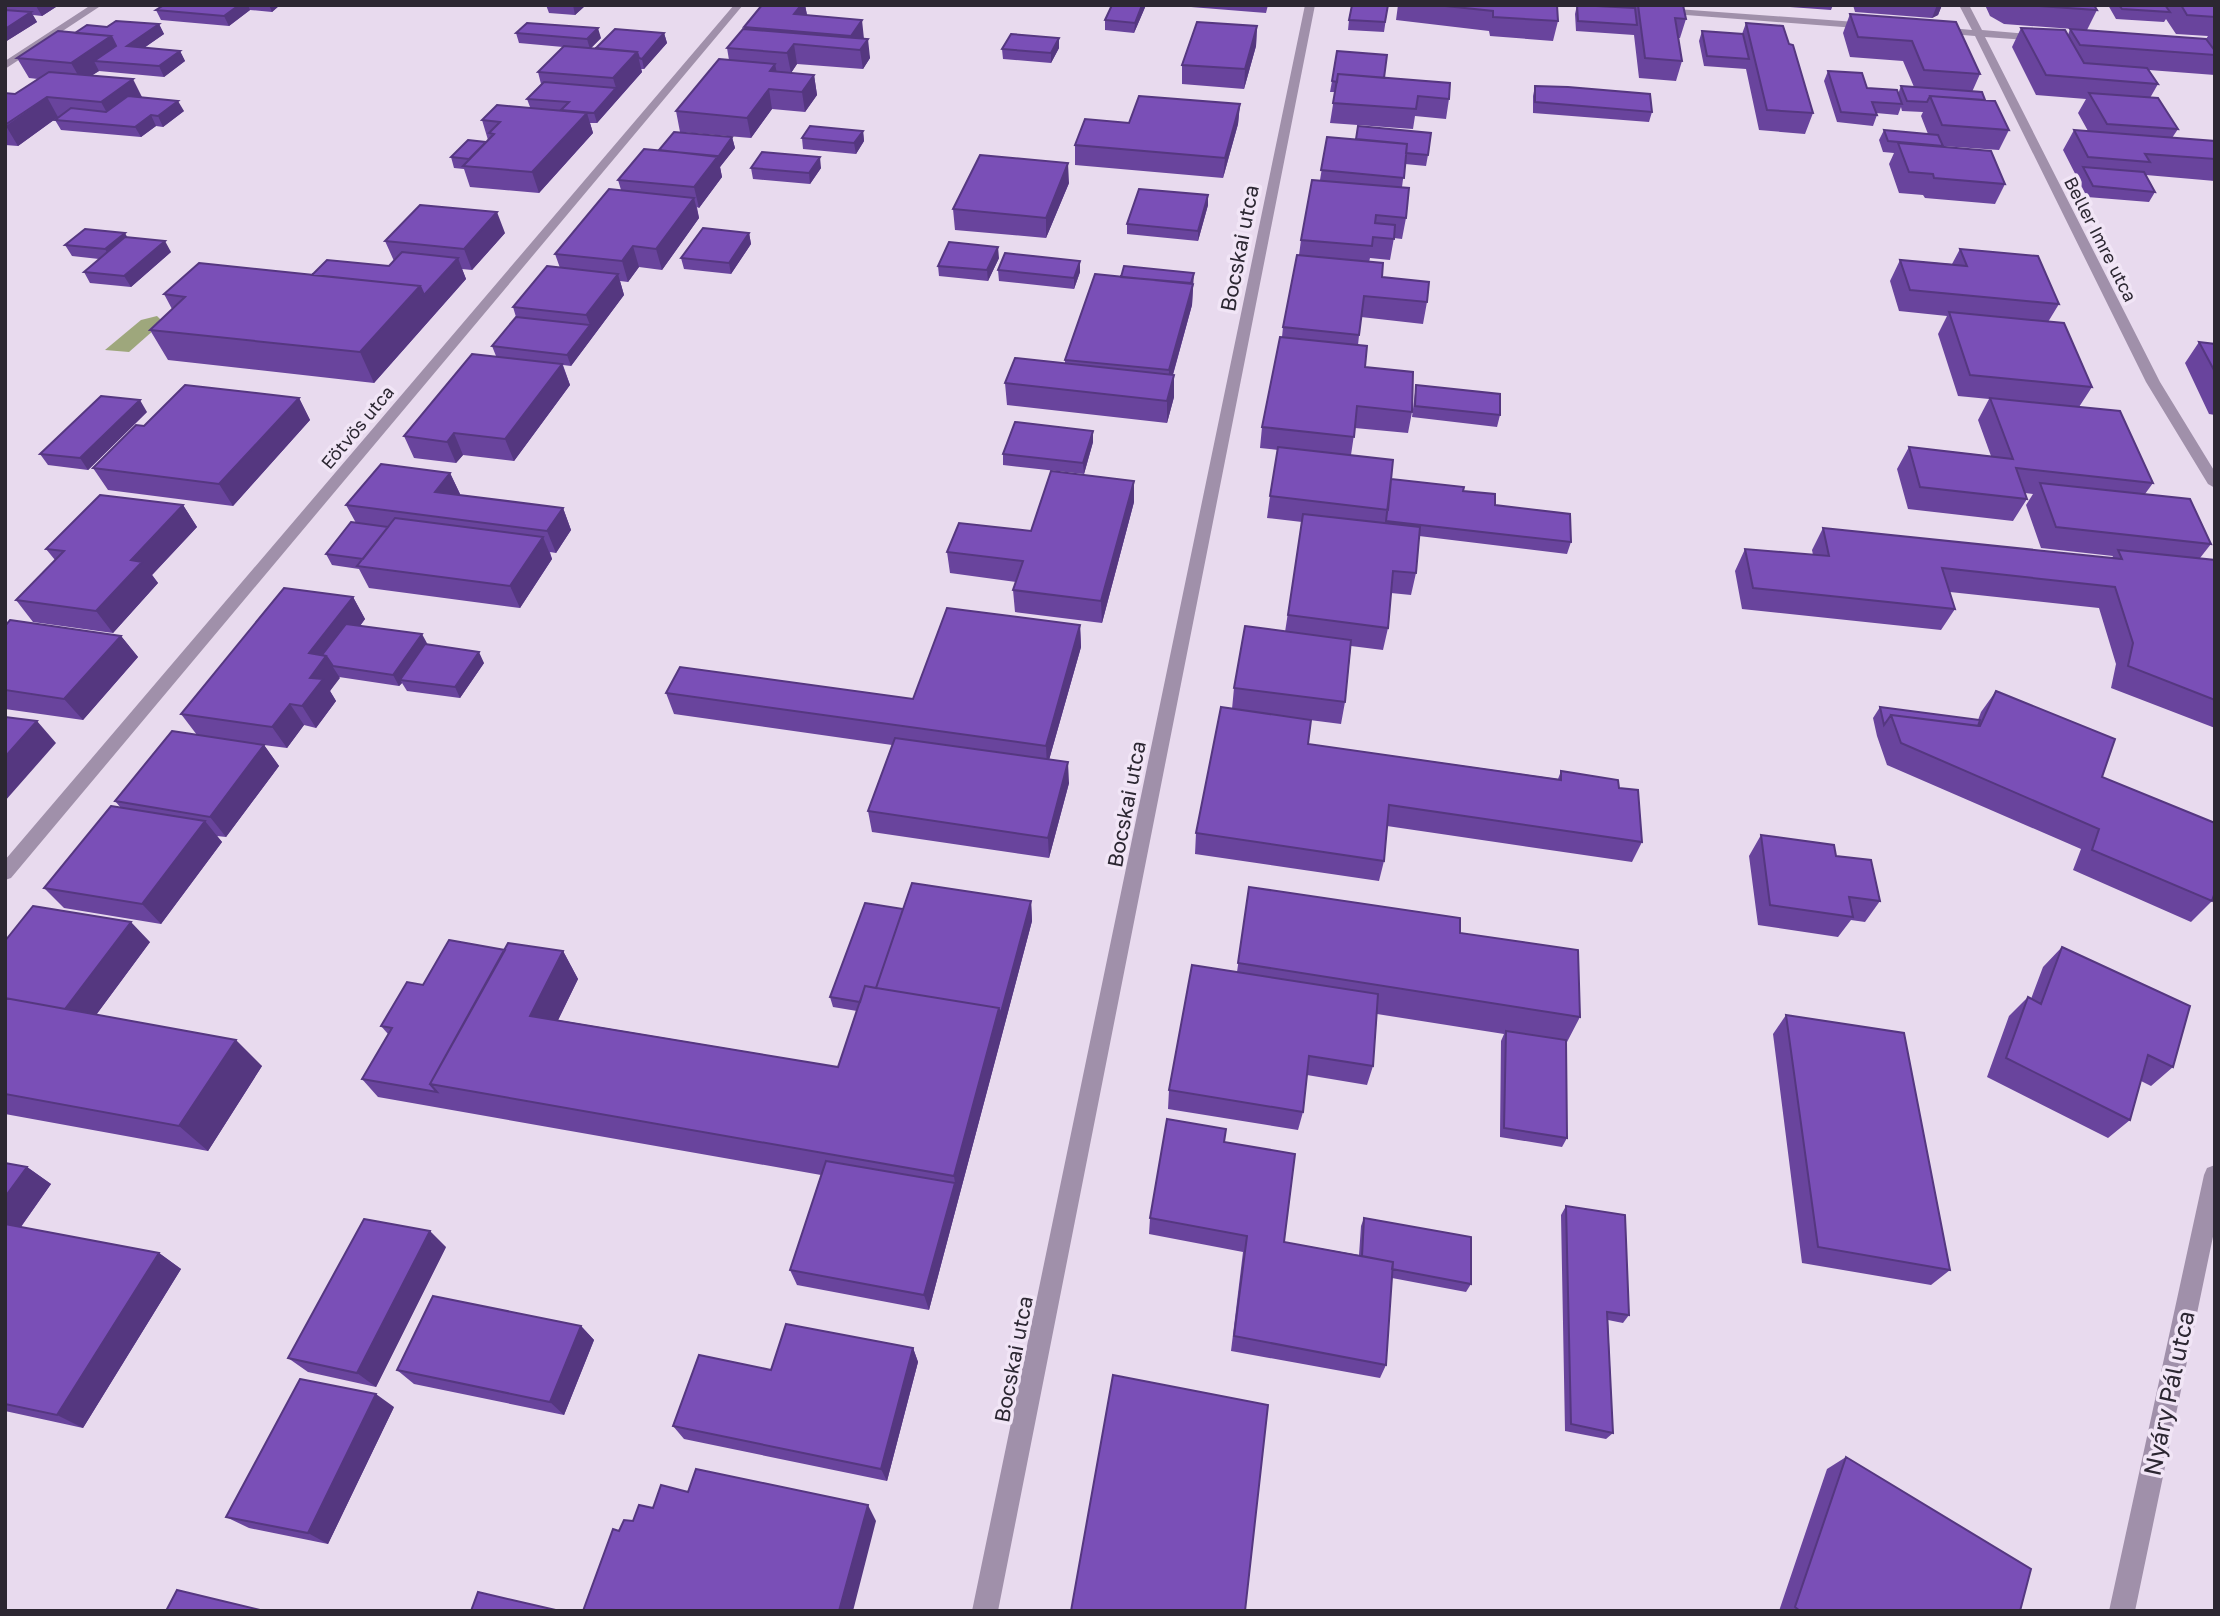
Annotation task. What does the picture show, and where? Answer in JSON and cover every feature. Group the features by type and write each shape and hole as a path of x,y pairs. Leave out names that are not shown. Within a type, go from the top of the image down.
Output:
{"street":[{"path":"5,66 98,5"},
{"name":"Eötvös utca","path":"5,873 739,5"},
{"name":"Bocskai utca","path":"985,1611 1310,5"},
{"name":"Beller Imre utca","path":"1964,5 2153,382 2215,484"},
{"path":"1651,10 1883,27"},
{"path":"1924,29 2048,38"},
{"name":"Nyáry Pál utca","path":"2122,1611 2215,1175"}],"shaded area":[{"path":"157,316 163,322 129,352 105,350 141,320"}],"building":[{"path":"164,5 239,5 224,16 156,10"},
{"path":"762,5 801,5 794,14 862,20 851,36 744,27"},
{"path":"1112,5 1142,5 1135,23 1105,20"},
{"path":"1352,5 1388,5 1385,22 1349,20"},
{"path":"1436,5 1557,5 1558,21 1493,17 1493,11"},
{"path":"1577,5 1635,8 1637,25 1578,21"},
{"path":"1638,5 1683,5 1686,19 1675,18 1682,61 1645,58"},
{"path":"2025,5 2094,5 2097,10"},
{"path":"2119,5 2165,5 2170,12 2122,9"},
{"path":"2181,5 2215,5 2215,17 2187,15"},
{"path":"5,10 31,12 5,29"},
{"path":"1850,14 1956,22 1980,74 1924,70 1912,41 1858,37"},
{"path":"116,21 159,24 127,46 180,51 159,66 94,61 116,46 111,36 75,33 87,25 107,27"},
{"path":"1197,22 1257,26 1245,69 1182,65"},
{"path":"527,23 598,28 587,39 516,33"},
{"path":"1746,23 1783,26 1789,44 1793,45 1813,113 1767,110"},
{"path":"2021,28 2065,30 2084,63 2147,68 2158,84 2046,75"},
{"path":"615,29 664,33 642,59 637,52 596,48"},
{"path":"743,29 868,39 860,50 794,44 787,53 727,48"},
{"path":"2070,29 2206,39 2215,55 2080,45"},
{"path":"58,31 111,36 71,63 17,58"},
{"path":"1702,31 1743,34 1749,59 1707,56"},
{"path":"1011,34 1059,38 1051,53 1002,49"},
{"path":"564,46 637,52 613,78 538,72"},
{"path":"1337,51 1387,55 1384,78 1338,74 1337,82 1332,81"},
{"path":"719,59 775,64 770,71 814,75 802,92 769,89 747,118 676,111"},
{"path":"1828,71 1862,73 1867,88 1897,90 1902,104 1872,102 1877,115 1841,112"},
{"path":"49,72 133,79 101,102 47,97 5,125 5,93 15,94"},
{"path":"1338,74 1450,83 1449,99 1418,96 1416,109 1333,103"},
{"path":"544,82 616,88 594,113 561,110 569,102 527,99"},
{"path":"1535,86 1650,94 1652,112 1535,102"},
{"path":"1901,86 1982,92 1985,100 1930,96 1927,102 1907,101"},
{"path":"2089,93 2158,98 2178,129 2107,124"},
{"path":"128,96 178,101 158,116 151,115 135,127 55,120 71,108 106,112"},
{"path":"1139,96 1240,104 1225,158 1075,145 1085,119 1129,123"},
{"path":"1930,96 1995,101 2009,130 1942,125"},
{"path":"497,105 587,113 532,172 463,166 494,134 489,133 500,122 482,120"},
{"path":"810,126 863,131 854,143 802,138"},
{"path":"1358,126 1431,133 1428,155 1406,153 1407,144 1356,139"},
{"path":"1884,130 1938,135 1943,146 1888,141"},
{"path":"2074,130 2215,141 2215,159 2145,154 2150,162 2088,157"},
{"path":"674,132 732,137 718,157 659,150"},
{"path":"1327,137 1407,144 1404,178 1321,170"},
{"path":"468,140 486,142 469,159 451,157"},
{"path":"1898,143 1991,151 2005,184 1934,178 1933,174 1909,172"},
{"path":"644,149 718,156 694,187 618,180"},
{"path":"762,152 820,157 809,173 751,168"},
{"path":"980,155 1068,163 1046,218 953,209"},
{"path":"2083,167 2144,172 2155,192 2093,186"},
{"path":"1312,180 1409,188 1406,218 1376,215 1375,223 1395,225 1394,239 1373,237 1372,246 1301,240"},
{"path":"609,189 694,198 656,249 633,246 622,261 555,254"},
{"path":"1139,189 1208,195 1198,231 1127,224"},
{"path":"420,205 497,212 464,249 385,241"},
{"path":"703,228 749,233 729,263 681,258"},
{"path":"85,229 125,233 105,249 65,245"},
{"path":"125,237 165,241 124,276 84,272"},
{"path":"949,242 998,247 987,270 938,266"},
{"path":"1960,249 2038,256 2059,304 1910,290 1900,260 1967,266"},
{"path":"402,252 458,258 424,295 420,286 312,275 327,260 389,266"},
{"path":"1005,253 1080,261 1074,278 998,270"},
{"path":"1297,255 1383,263 1382,277 1429,282 1427,302 1364,296 1359,335 1283,327"},
{"path":"199,263 420,286 360,352 150,330 185,297 164,294"},
{"path":"547,266 618,274 586,315 513,307"},
{"path":"1124,266 1194,273 1191,283 1121,277"},
{"path":"1095,274 1193,284 1169,370 1065,360"},
{"path":"1949,312 2064,323 2092,387 1970,375"},
{"path":"516,317 590,325 567,355 492,346"},
{"path":"1280,337 1367,346 1365,367 1413,372 1412,412 1357,406 1354,437 1262,427"},
{"path":"2199,342 2215,344 2215,372"},
{"path":"472,354 562,364 505,439 454,433 447,442 404,436"},
{"path":"1015,358 1174,375 1167,401 1005,383"},
{"path":"185,385 299,398 219,484 93,468 136,425 144,426"},
{"path":"1416,385 1500,394 1500,415 1415,406"},
{"path":"101,396 140,400 80,458 40,454"},
{"path":"1990,398 2120,411 2153,483 2016,468 2027,499 1920,487 1909,447 2013,459"},
{"path":"1015,422 1093,431 1083,463 1003,454"},
{"path":"1278,447 1393,460 1388,510 1270,496"},
{"path":"381,464 450,473 435,492 563,508 547,531 346,505"},
{"path":"1051,471 1134,481 1101,601 1013,590 1023,561 947,552 959,523 1031,531"},
{"path":"1391,479 1464,487 1463,491 1495,494 1495,505 1570,514 1571,542 1386,521"},
{"path":"2040,483 2190,499 2211,544 2056,527"},
{"path":"100,495 183,505 131,560 142,562 96,611 16,600 64,551 46,549"},
{"path":"1303,514 1420,527 1416,573 1393,571 1388,628 1288,615"},
{"path":"395,518 543,537 510,586 357,566"},
{"path":"351,522 388,527 363,559 326,554"},
{"path":"1823,528 2122,559 2118,550 2215,560 2215,700 2128,666 2133,643 2115,587 1942,568 1955,609 1753,588 1745,549 1829,556"},
{"path":"284,588 353,597 309,653 326,656 310,678 323,679 302,706 290,704 272,727 181,714"},
{"path":"947,608 1080,625 1046,746 666,693 680,667 913,699"},
{"path":"10,620 121,636 64,699 5,690 5,626"},
{"path":"346,624 422,634 393,675 333,666 326,656 322,655"},
{"path":"1245,626 1351,640 1345,702 1234,688"},
{"path":"425,644 479,652 455,687 400,680"},
{"path":"1996,691 2115,739 2102,777 2215,823 2215,892 2212,901 2092,850 2099,829 1901,743 1891,715 1980,726"},
{"path":"1221,707 1311,720 1308,744 1561,780 1561,771 1618,780 1619,788 1638,790 1642,842 1389,805 1384,861 1196,833"},
{"path":"1880,707 1980,720 1978,726 1891,715 1884,725"},
{"path":"5,717 37,721 5,757"},
{"path":"172,731 264,745 210,817 115,801"},
{"path":"895,738 1068,762 1048,838 868,811"},
{"path":"111,806 205,821 142,904 44,888"},
{"path":"1761,835 1834,845 1836,856 1871,860 1880,901 1849,897 1853,917 1770,905"},
{"path":"912,883 1031,901 1000,1016 999,1008 876,988"},
{"path":"1249,887 1460,918 1460,933 1578,950 1580,1017 1238,963"},
{"path":"865,903 903,909 876,988 865,986 860,1002 830,997"},
{"path":"33,906 131,922 65,1009 5,998 5,941"},
{"path":"449,940 505,950 430,1084 437,1092 362,1079 392,1028 381,1026 407,982 423,985"},
{"path":"508,943 563,951 530,1016 838,1067 865,986 999,1008 954,1176 430,1084"},
{"path":"2062,947 2190,1006 2173,1067 2148,1055 2130,1120 2006,1058 2028,997 2041,1004"},
{"path":"1192,965 1378,994 1373,1066 1309,1056 1303,1112 1169,1090"},
{"path":"5,998 236,1040 179,1126 5,1094"},
{"path":"1786,1015 1904,1033 1950,1270 1818,1247"},
{"path":"1506,1031 1566,1040 1567,1138 1504,1128"},
{"path":"1167,1119 1226,1129 1224,1142 1295,1154 1284,1242 1393,1262 1386,1365 1234,1336 1247,1236 1150,1218"},
{"path":"826,1161 955,1183 924,1295 790,1270"},
{"path":"5,1163 27,1167 5,1197"},
{"path":"1566,1206 1625,1215 1629,1315 1607,1312 1613,1433 1571,1424"},
{"path":"1364,1218 1471,1237 1471,1284 1392,1269 1393,1262 1362,1256"},
{"path":"364,1219 430,1231 357,1373 288,1358"},
{"path":"5,1224 159,1253 57,1415 5,1404"},
{"path":"433,1296 581,1326 550,1402 397,1370"},
{"path":"786,1324 913,1348 881,1469 673,1426 699,1355 771,1370"},
{"path":"1113,1375 1268,1405 1245,1611 1071,1611"},
{"path":"300,1379 376,1394 308,1533 226,1517"},
{"path":"1846,1457 2031,1569 2020,1611 1800,1611 1795,1607"},
{"path":"696,1469 868,1505 839,1611 583,1611 613,1529 619,1531 624,1520 633,1521 639,1505 653,1508 661,1485 688,1492"},
{"path":"177,1590 264,1611 166,1611"},
{"path":"478,1592 560,1611 471,1611"}]}
